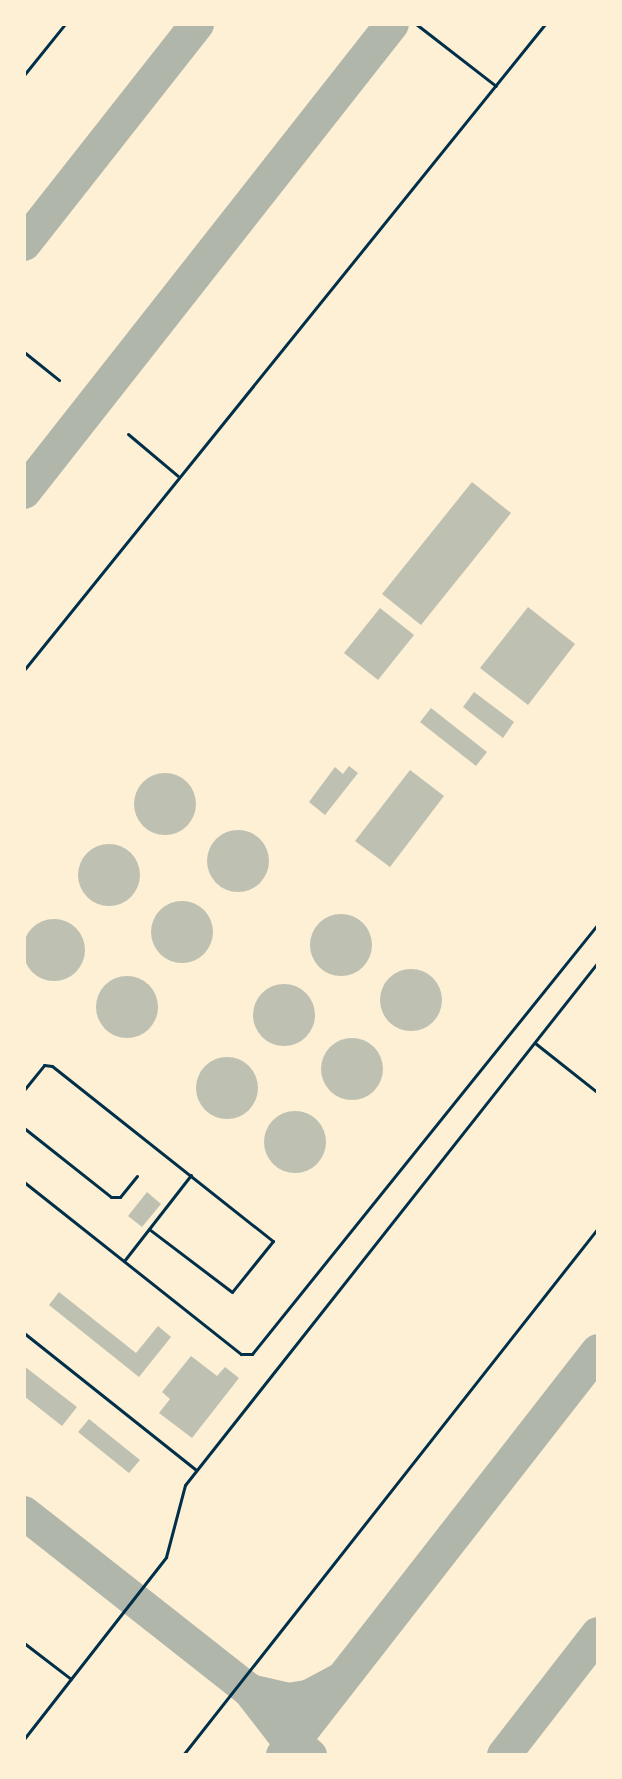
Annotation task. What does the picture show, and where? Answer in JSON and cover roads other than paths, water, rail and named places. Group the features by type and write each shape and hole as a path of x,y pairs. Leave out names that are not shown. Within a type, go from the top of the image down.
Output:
{"lane":[{"path":"24,75 65,24"},
{"path":"416,24 496,86"},
{"path":"24,670 178,476 545,24"},
{"path":"24,352 59,380"},
{"path":"128,434 178,476"},
{"path":"24,1182 241,1354 252,1354 598,924"},
{"path":"24,1739 166,1557 185,1485 598,962"},
{"path":"535,1043 598,1093"},
{"path":"24,1090 44,1065 52,1066 272,1239 255,1268 232,1292 148,1229"},
{"path":"24,1128 111,1197 120,1197 137,1176"},
{"path":"124,1261 191,1175"},
{"path":"183,1755 598,1228"},
{"path":"24,1333 197,1470"},
{"path":"25,1646 71,1679"}]}
